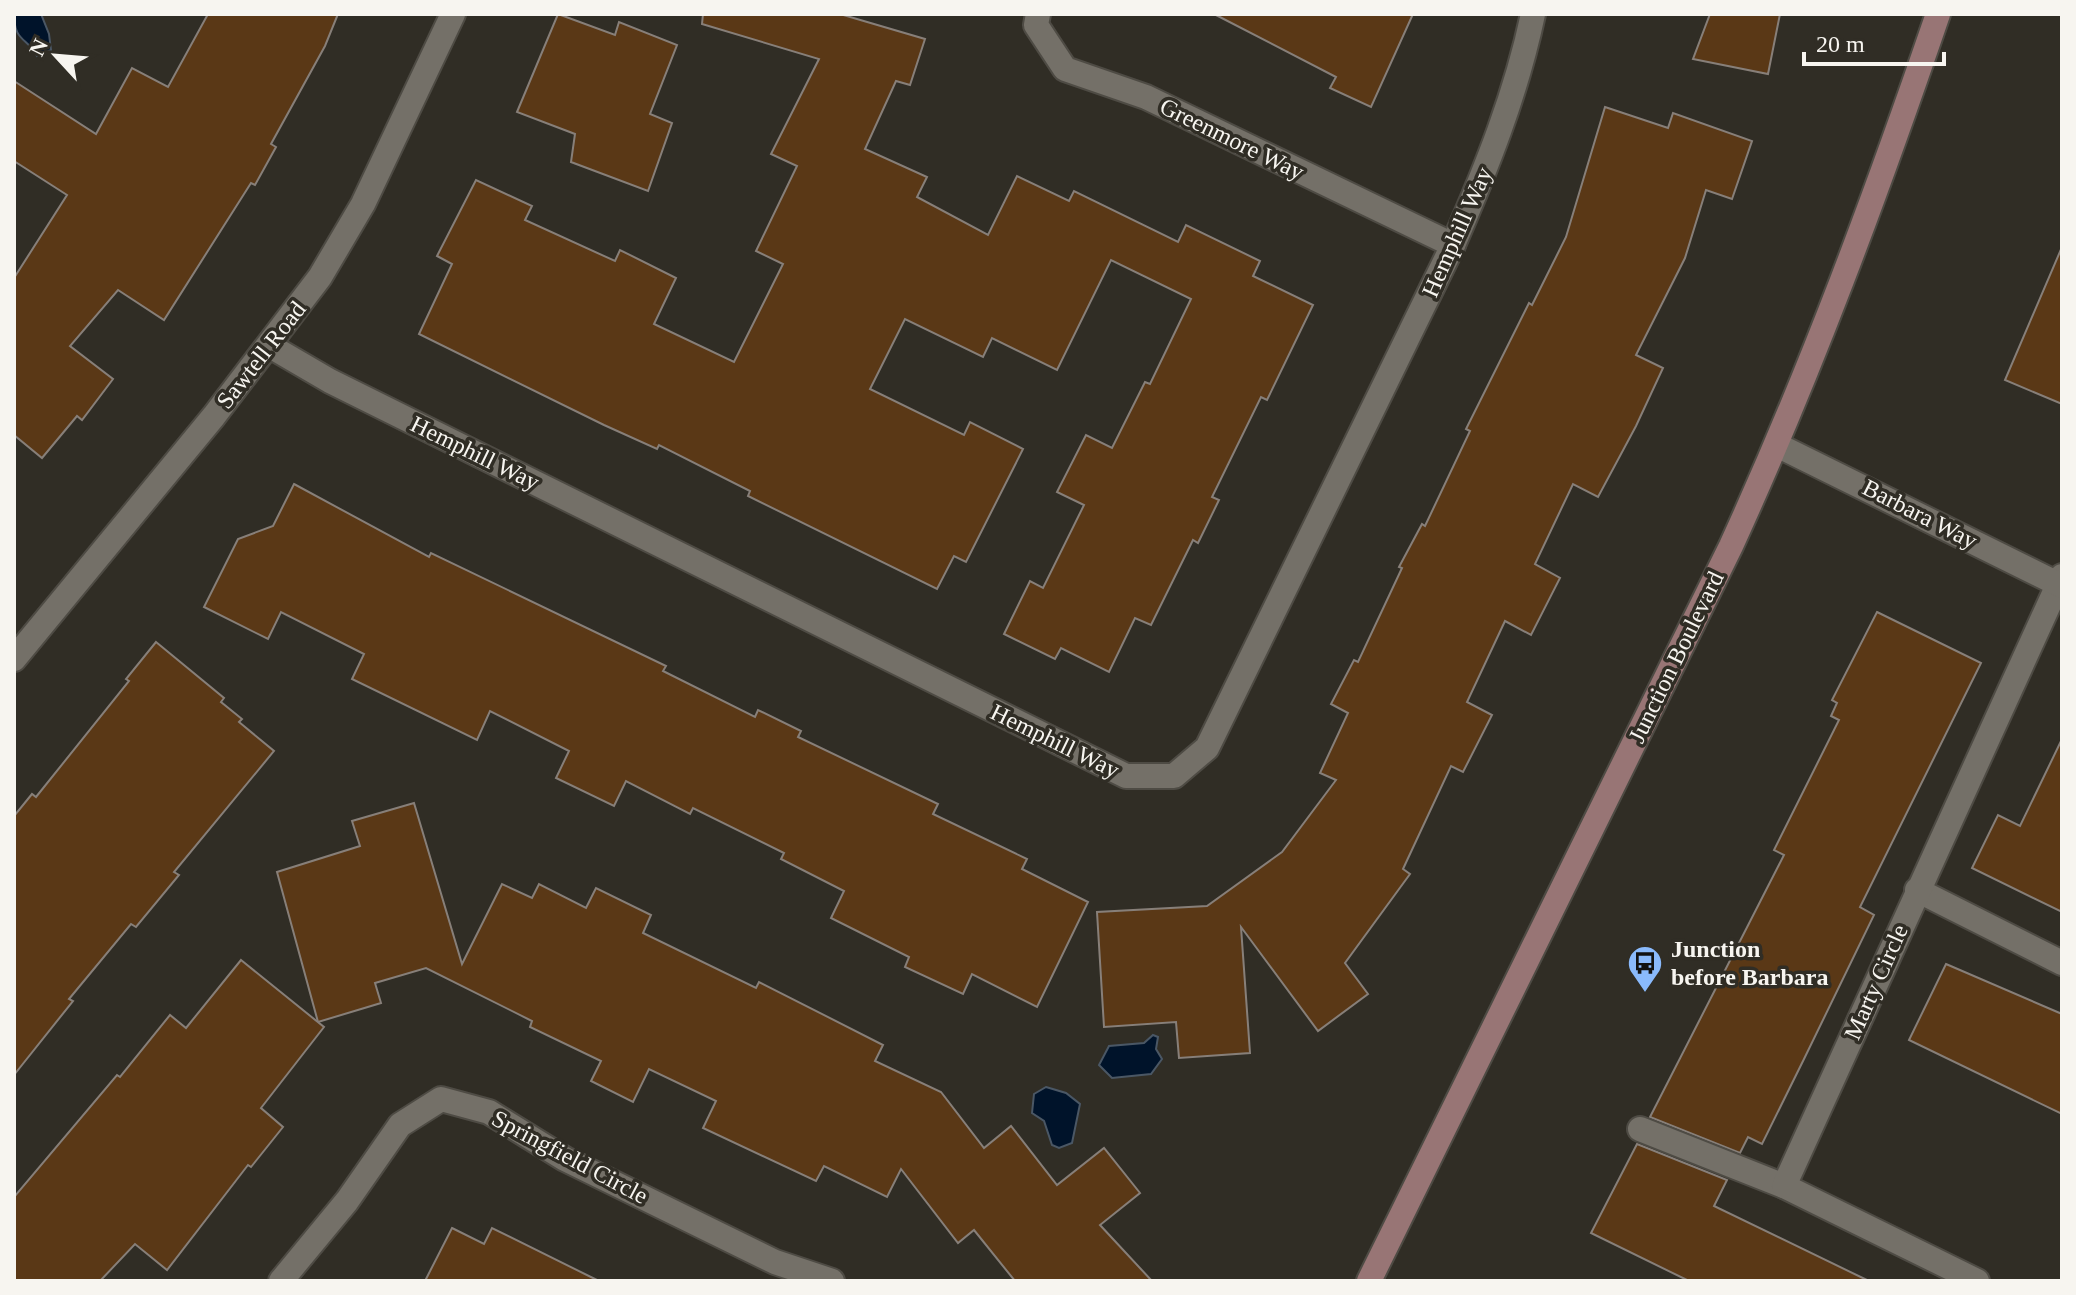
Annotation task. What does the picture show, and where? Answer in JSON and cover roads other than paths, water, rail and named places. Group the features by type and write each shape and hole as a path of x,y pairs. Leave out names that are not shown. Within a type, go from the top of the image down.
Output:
{"main road":[{"name":"Junction Boulevard","path":"1369,1281 1731,546 1777,445 1833,311 1938,14"}],"street":[{"name":"Sawtell Road","path":"14,659 270,346 320,277 363,204 453,14"},
{"name":"Greenmore Way","path":"1038,14 1036,25 1065,69 1146,97 1453,245"},
{"name":"Hemphill Way","path":"270,346 330,381 1126,776 1174,776 1207,748 1453,245 1489,163 1521,73 1533,14"},
{"name":"Barbara Way","path":"1777,445 2061,582"},
{"name":"Marty Circle","path":"1784,1186 1917,890 2061,582"},
{"path":"1917,890 2062,963"},
{"name":"Springfield Circle","path":"281,1281 347,1201 400,1125 441,1099 489,1112 565,1159 775,1262 832,1281"},
{"path":"1640,1129 1784,1186 1977,1281"}],"water":[{"path":"14,14 41,14 51,50 37,56 16,30"},
{"path":"1153,1035 1158,1037 1156,1049 1162,1059 1151,1074 1112,1078 1099,1065 1109,1046 1144,1043"},
{"path":"1046,1087 1066,1093 1080,1104 1072,1143 1059,1148 1052,1145 1044,1121 1032,1113 1034,1094"}],"place":[{"name":"Junction before Barbara","path":"1645,994"}]}
